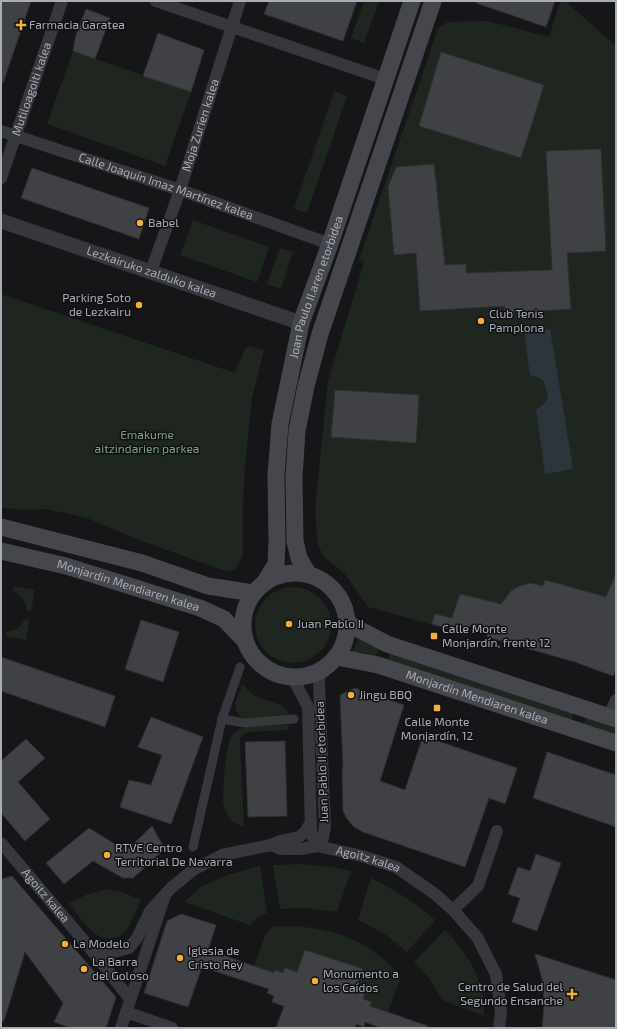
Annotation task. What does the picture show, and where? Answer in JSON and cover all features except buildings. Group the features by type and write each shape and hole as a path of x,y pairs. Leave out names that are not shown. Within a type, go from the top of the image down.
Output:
{"main road":[{"name":"Joan Paulo II.aren etorbidea","path":"265,582 276,564 276,475 280,424 302,323 412,1"},
{"name":"Joan Paulo II.aren etorbidea","path":"308,574 300,558 295,542 294,484 298,431 306,386 320,334 432,1"},
{"name":"Monjardin Mendiaren kalea","path":"1,527 142,564 208,586 253,593"},
{"name":"Monjardin Mendiaren kalea","path":"1,551 66,566 200,608 224,619 245,641"},
{"path":"286,573 308,574 320,579 331,587 340,598 345,610 347,623 345,641 337,657 320,672 307,677 293,678 277,675 263,667 252,656 245,641 242,625 245,608 253,593 265,582 275,576 286,573"},
{"name":"Monjardin Mendiaren kalea","path":"347,623 387,644 612,718"},
{"name":"Monjardin Mendiaren kalea","path":"337,657 378,665 616,743"}],"street":[{"name":"Mutiloagoiti kalea","path":"1,178 62,1"},
{"path":"156,1 385,79"},
{"name":"Moja Zurien kalea","path":"151,271 180,190 240,1"},
{"name":"Calle Joaquín Imaz Martínez kalea","path":"1,131 180,190 330,244"},
{"name":"Lezkairuko zalduko kalea","path":"1,221 302,323"},
{"path":"193,847 222,719 240,667"},
{"name":"Juan Pablo II etorbidea","path":"293,678 308,707 310,822 311,833 317,846 323,838 325,827 319,684 320,672"},
{"path":"612,718 616,700"},
{"path":"222,719 245,723 294,719"},
{"name":"Agoitz kalea","path":"90,948 102,952 114,952 129,948 144,926 150,911 171,888 193,870 222,855 271,846 280,841 299,837 305,832 310,822"},
{"path":"453,910 478,886 497,831"},
{"name":"Agoitz kalea","path":"1,843 90,948 130,999"},
{"name":"Agoitz kalea","path":"271,846 281,849 301,849 317,846 362,856 396,867 435,894 453,910 477,937 496,974 501,1012 499,1028"},
{"path":"121,1028 157,922 164,896"},
{"path":"126,1012 172,1028"}],"green space":[{"path":"364,1 379,1 364,43 351,38"},
{"name":"Club Tenis Pamplona","path":"565,1 616,46 616,670 613,676 575,662 487,637 489,629 472,624 467,629 459,632 368,607 345,574 324,557 318,545 315,509 328,381 364,262 359,260 438,28 448,22 488,21 549,37 560,2"},
{"path":"73,51 191,92 165,166 47,124"},
{"path":"334,91 347,96 307,213 294,209"},
{"path":"193,220 269,247 257,282 180,255"},
{"path":"280,248 293,252 281,289 267,284"},
{"name":"Emakume aitzindarien parkea","path":"1,294 235,373 245,349 249,346 264,350 252,398 245,467 243,555 236,569 225,571 139,540 87,518 47,509 19,510 1,507"},
{"path":"14,586 35,590 31,611 27,610 23,599 19,594 13,591"},
{"path":"293,587 308,590 320,598 328,610 331,625 328,640 320,652 308,660 293,663 278,660 266,652 258,640 255,625 258,610 266,598 278,590"},
{"path":"25,619 29,620 26,640 5,636 6,632 17,628"},
{"path":"358,635 379,648 375,657 361,652 352,652 356,645"},
{"path":"390,653 574,713 571,722 387,662"},
{"path":"242,684 254,695 284,707 289,716 248,719 241,717 236,711 235,704"},
{"path":"587,715 616,726 616,737 583,726"},
{"path":"289,725 289,730 248,732 242,735 240,739 244,827 236,824 229,817 223,802 225,767 230,739 236,731 244,727"},
{"path":"301,864 332,867 351,871 337,912 305,908 280,909 273,865"},
{"path":"260,866 267,913 258,917 250,925 184,902 202,886 227,875"},
{"path":"371,878 404,897 435,920 407,952 386,935 358,920"},
{"path":"106,889 122,892 141,900 126,931 120,936 112,938 98,936 93,932 82,921 69,903 86,895"},
{"path":"274,926 293,926 328,931 344,936 374,952 388,963 401,977 388,1012 370,1006 372,1002 363,999 365,994 355,991 362,969 305,950 297,972 285,968 283,973 275,970 274,973 254,966 265,935"},
{"path":"445,930 468,958 480,982 483,994 484,1016 442,1000 429,978 414,962"}],"shaded area":[{"path":"550,329 573,469 545,474 536,410 543,405 548,398 544,381 538,377 530,375 524,333"}],"place":[{"name":"Farmacia Garatea","path":"21,25"},
{"name":"Babel","path":"140,223"},
{"name":"Parking Soto de Lezkairu","path":"139,305"},
{"name":"Club Tenis Pamplona","path":"481,321"},
{"name":"Juan Pablo II","path":"289,624"},
{"name":"Calle Monte Monjardín, frente 12","path":"434,636"},
{"name":"Jingu BBQ","path":"351,695"},
{"name":"Calle Monte Monjardín, 12","path":"437,708"},
{"name":"RTVE Centro Territorial De Navarra","path":"107,855"},
{"name":"La Modelo","path":"65,944"},
{"name":"Iglesia de Cristo Rey","path":"180,958"},
{"name":"La Barra del Goloso","path":"84,969"},
{"name":"Monumento a los Caídos","path":"315,981"},
{"name":"Centro de Salud del Segundo Ensanche","path":"572,994"}]}
